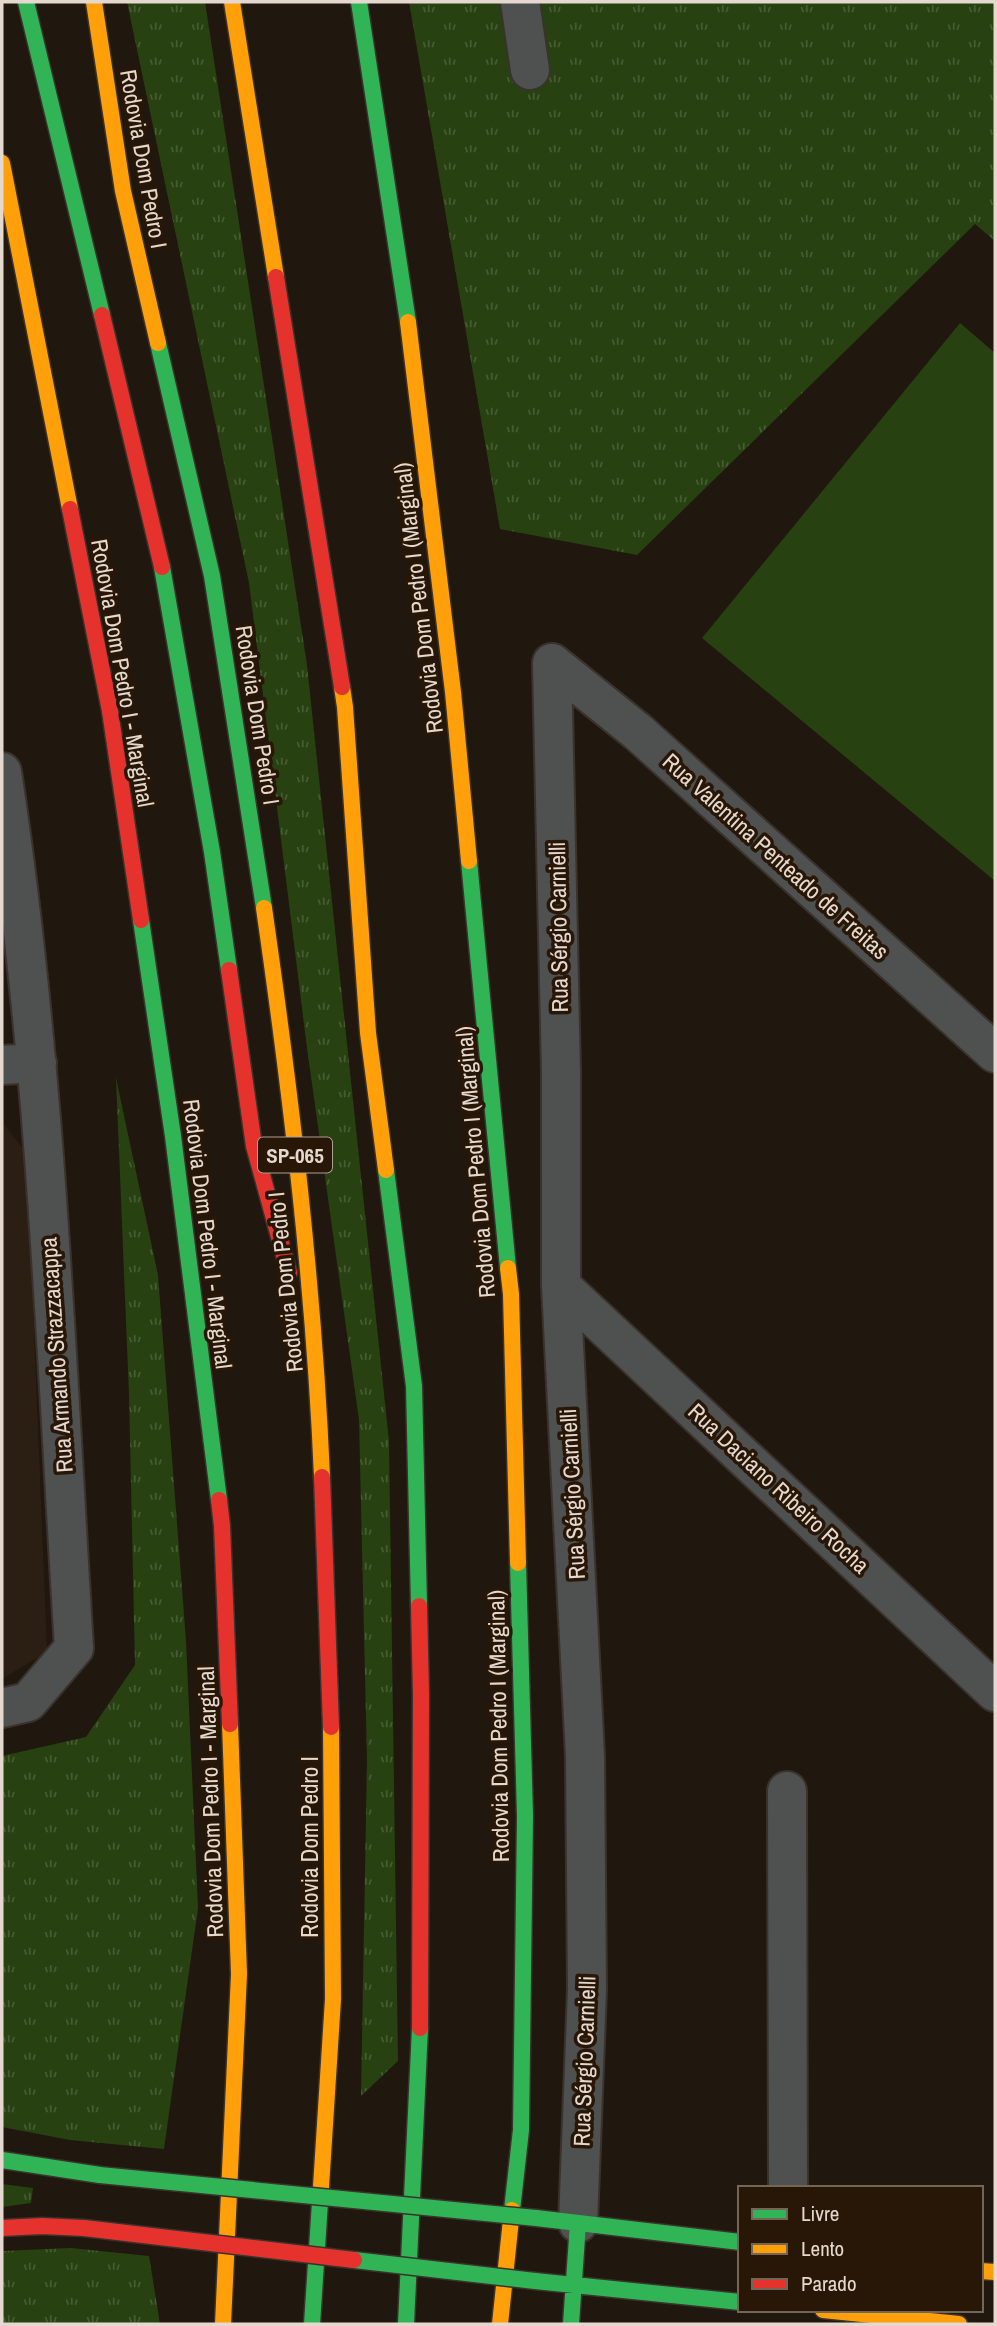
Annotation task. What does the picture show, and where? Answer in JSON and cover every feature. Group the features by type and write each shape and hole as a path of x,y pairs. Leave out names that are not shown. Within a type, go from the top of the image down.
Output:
{"main road":[{"path":"26,2 161,559 212,852 254,1146 317,1377"},
{"name":"Rodovia Dom Pedro I","path":"94,2 123,191 212,576 285,1053 317,1377 331,1678 333,1999 312,2324"},
{"path":"232,2 345,707 368,1032 414,1386 421,1696 420,2064 406,2324"},
{"name":"Rodovia Dom Pedro I (Marginal)","path":"359,2 408,325 453,691 511,1294 525,1816 521,2130 500,2324"},
{"path":"361,123 408,325"},
{"name":"Rodovia Dom Pedro I - Marginal","path":"2,163 110,711 173,1136 222,1527 239,1975 223,2324"},
{"path":"2,2160 100,2175 536,2218 738,2242"},
{"name":"Rua Sérgio Carnielli","path":"571,2324 578,2223"},
{"path":"2,2228 84,2228 738,2302"},
{"path":"842,2312 959,2324"}],"street":[{"path":"520,2 530,70"},
{"name":"Rua Valentina Penteado de Freitas","path":"552,663 638,732 995,1053"},
{"name":"Rua Sérgio Carnielli","path":"552,663 561,1060 561,1286 585,1756 587,1989 578,2223"},
{"name":"Rua Armando Strazzacappa","path":"2,772 14,854 19,1064 74,1648 28,1702 2,1708"},
{"name":"Rua Daciano Ribeiro Rocha","path":"561,1286 995,1692"},
{"path":"787,1791 788,2186"}],"shaded area":[{"path":"2,1122 27,1154 47,1652 2,1679"}],"green space":[{"path":"127,2 205,2 307,665 389,1441 398,2061 361,2096 367,1760 359,1420 307,1048 249,583"},
{"path":"409,2 995,2 995,241 975,224 637,555 500,529"},
{"path":"960,323 995,353 995,881 702,638"},
{"path":"116,1078 158,1275 186,1641 198,1908 164,2149 70,2140 2,2127 2,1756 86,1737 135,1665 129,1394"},
{"path":"2,2184 33,2188 31,2203 2,2207"},
{"path":"71,2248 149,2256 160,2324 2,2324 2,2251"}],"traffic: fast":[{"path":"26,2 102,315"},
{"path":"359,2 408,322"},
{"path":"158,343 212,576 264,908"},
{"path":"162,567 212,852 229,970"},
{"path":"469,861 508,1268"},
{"path":"141,920 173,1136 219,1500"},
{"path":"386,1170 414,1386 419,1606"},
{"path":"512,2210 521,2130 525,1816 518,1563"},
{"path":"406,2324 420,2028"},
{"path":"2,2160 100,2175"},
{"path":"100,2175 536,2218"},
{"path":"312,2324 321,2187"},
{"path":"536,2218 738,2242"},
{"path":"571,2324 578,2223"},
{"path":"354,2260 535,2281"},
{"path":"535,2281 738,2302"}],"traffic: slow":[{"path":"94,2 123,191 158,343"},
{"path":"232,2 276,277"},
{"path":"2,163 70,509"},
{"path":"408,322 453,692 469,861"},
{"path":"342,687 368,1033 386,1170"},
{"path":"264,908 300,1191 322,1477"},
{"path":"508,1268 511,1294 518,1563"},
{"path":"223,2324 239,1974 230,1724"},
{"path":"321,2187 333,1999 331,1727"},
{"path":"500,2324 512,2210"},
{"path":"983,2271 995,2272"},
{"path":"842,2312 959,2324"}],"traffic: jam":[{"path":"276,277 342,687"},
{"path":"102,315 162,567"},
{"path":"70,509 110,711 141,920"},
{"path":"229,970 254,1146 289,1273"},
{"path":"322,1477 331,1727"},
{"path":"219,1500 230,1724"},
{"path":"419,1606 420,2028"},
{"path":"2,2228 84,2228"},
{"path":"84,2228 354,2260"}]}
